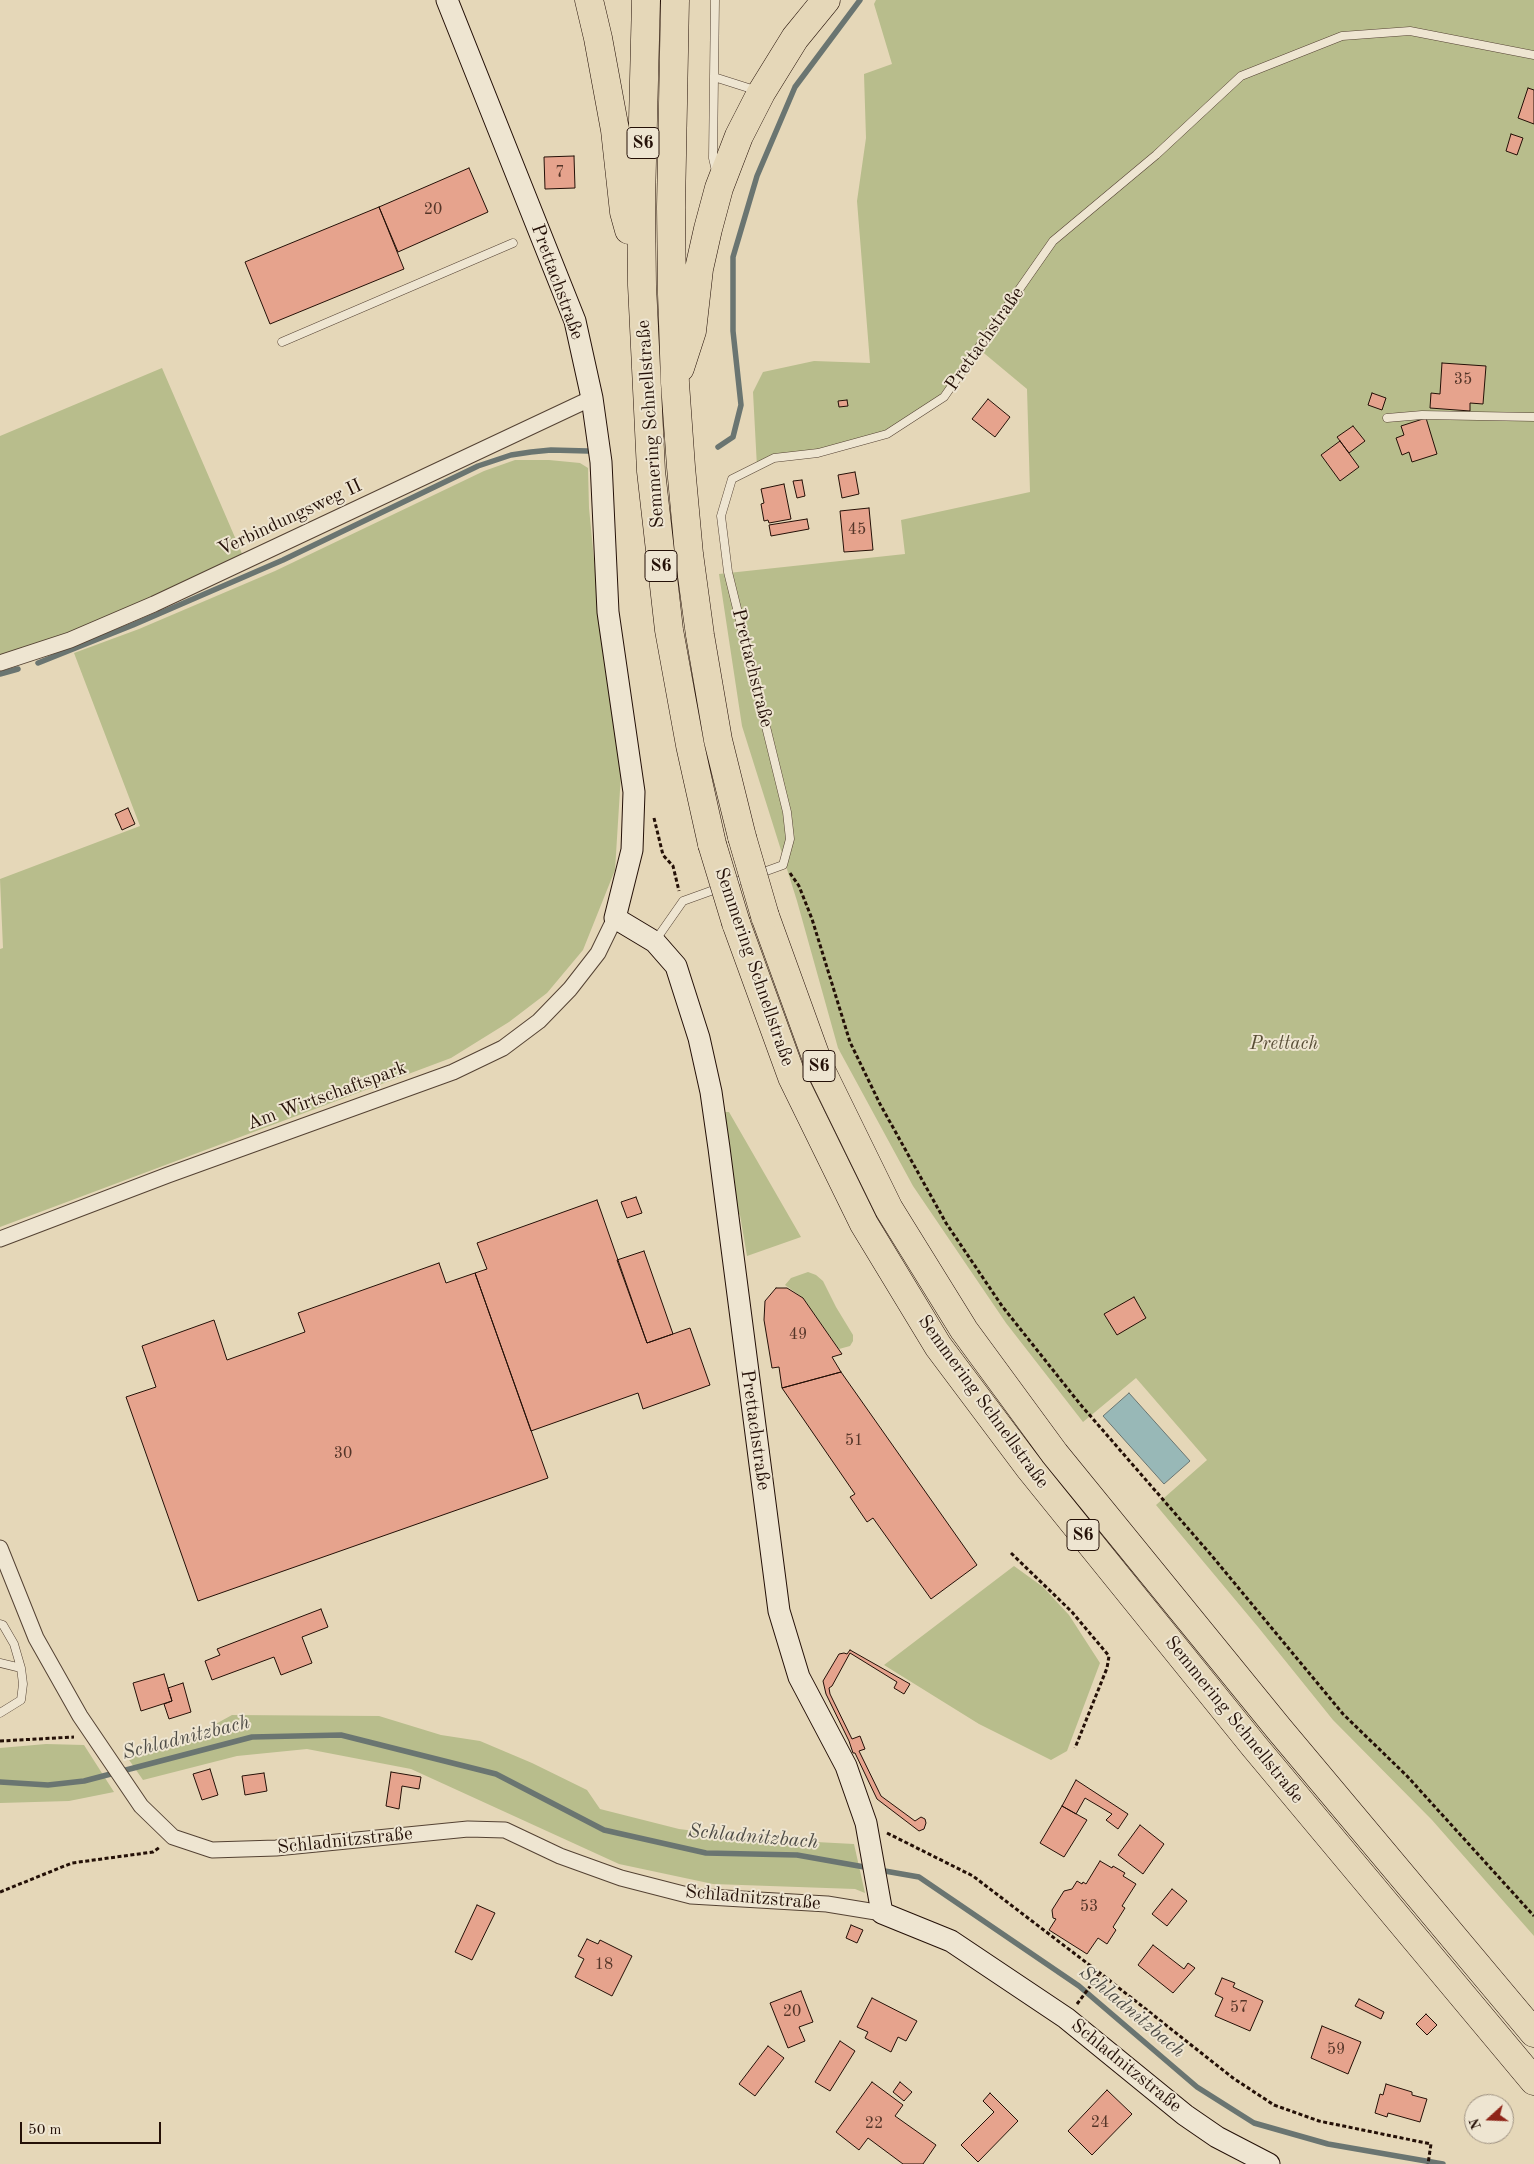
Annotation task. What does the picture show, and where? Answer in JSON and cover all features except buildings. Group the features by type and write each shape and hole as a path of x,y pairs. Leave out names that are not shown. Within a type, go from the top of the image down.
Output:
{"highway":[{"path":"588,0 598,38 615,130 624,212 642,285"},
{"name":"Semmering Schnellstraße","path":"646,0 641,201 642,285 651,470 668,620 690,745 712,844 736,924 792,1077 864,1224 938,1346 1031,1470 1254,1746 1534,2081"},
{"name":"Semmering Schnellstraße","path":"675,0 671,206 675,383 689,554 700,635 718,740 742,837 765,916 820,1068 889,1209 964,1330 1055,1454 1285,1736 1534,2033"},
{"path":"675,383 692,331 699,270 719,188 739,136 761,92 795,38 826,0"}],"street":[{"name":"Prettachstraße","path":"447,0 575,322 592,398 601,462 608,612 634,792 632,850 615,918 655,942 676,966 699,1038 711,1092 779,1611 799,1677 846,1766 866,1823 881,1903"},
{"name":"Verbindungsweg II","path":"0,663 70,640 154,604 592,398"},
{"name":"Am Wirtschaftspark","path":"0,1239 168,1175 454,1072 503,1048 539,1021 570,989 598,953 615,918"},
{"name":"Schladnitzstraße","path":"0,1548 36,1638 80,1716 141,1806 173,1838 212,1850 276,1848 468,1829 506,1830 560,1856 621,1878 691,1896 827,1904 881,1903 951,1941 1066,2018 1185,2115 1217,2137 1269,2164"}],"lane":[{"path":"715,0 713,158 719,188"},
{"name":"Prettachstraße","path":"783,865 790,840 787,812 728,572 721,516 732,480 774,458 818,453 887,434 944,397 1053,242 1156,155 1241,76 1342,36 1410,31 1534,55"},
{"path":"714,77 761,92"},
{"path":"282,342 513,243"},
{"path":"1387,418 1422,415 1534,417"},
{"path":"655,942 683,901 783,865"},
{"path":"0,1624 14,1644 21,1668 23,1684 21,1700 0,1713"},
{"path":"0,1663 21,1668"}],"path":[{"path":"653,812 663,855 673,866 683,901"},
{"path":"783,865 799,886 812,918 850,1042 880,1104 946,1223 1002,1306 1080,1404 1212,1556 1343,1714 1407,1776 1534,1916"},
{"path":"1011,1553 1072,1612 1109,1656 1107,1668 1075,1748"},
{"path":"0,1741 40,1740 94,1735"},
{"path":"866,1823 973,1876 1233,2078 1274,2104 1319,2121 1431,2144 1428,2164"},
{"path":"0,1892 72,1863 154,1852 173,1838"},
{"path":"1074,2008 1100,1973"}],"green space":[{"name":"Prettach","path":"876,0 1534,0 1534,1936 1432,1820 1333,1720 1156,1505 1207,1460 1136,1378 1083,1422 1006,1323 913,1186 838,1048 797,901 742,726 719,574 905,554 901,520 1030,492 1027,389 979,349 944,397 887,434 818,453 774,458 757,467 753,392 763,372 814,361 870,363 857,201 866,138 864,74 892,64 874,4"},
{"path":"162,368 243,556 67,635 0,656 0,436"},
{"path":"515,460 549,460 580,463 588,468 589,508 604,663 621,774 615,870 583,950 547,993 509,1022 451,1058 0,1227 0,949 3,948 0,879 140,826 74,653 139,629 275,571 484,471"},
{"path":"725,1112 729,1112 801,1237 747,1256 740,1215 735,1211"},
{"path":"808,1272 816,1275 823,1281 853,1335 853,1341 850,1346 839,1349 803,1298 785,1285 791,1278"},
{"path":"1014,1566 1043,1587 1069,1615 1100,1663 1067,1751 1051,1760 979,1724 884,1665"},
{"path":"232,1715 379,1716 441,1735 480,1741 532,1763 587,1790 600,1809 679,1829 759,1839 854,1844 865,1893 855,1889 713,1884 619,1864 411,1769 307,1749 237,1756 143,1780 127,1757 192,1737"},
{"path":"46,1744 84,1745 114,1792 69,1801 0,1803 0,1748"}],"water":[{"path":"1129,1393 1190,1461 1164,1484 1103,1416"}],"waterway":[{"path":"718,447 733,437 741,405 733,331 733,257 757,176 795,87 860,0"},
{"path":"38,663 133,625 283,560 478,466 511,455 531,452 551,450 588,451"},
{"path":"0,674 18,669"},
{"name":"Schladnitzbach","path":"0,1782 48,1785 84,1781 252,1737 341,1735 496,1774 604,1830 706,1853 797,1855 870,1868"},
{"name":"Schladnitzbach","path":"879,1870 919,1877 1079,1986 1197,2087 1254,2123 1328,2144 1443,2164"}]}
